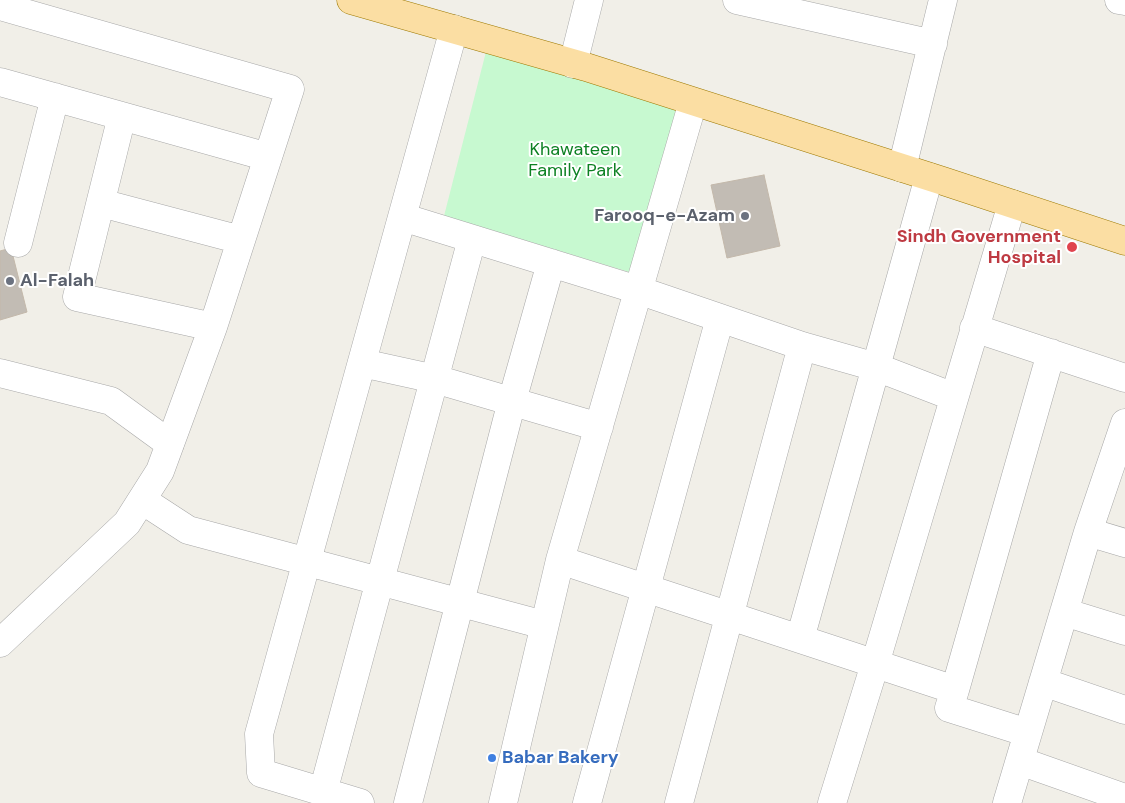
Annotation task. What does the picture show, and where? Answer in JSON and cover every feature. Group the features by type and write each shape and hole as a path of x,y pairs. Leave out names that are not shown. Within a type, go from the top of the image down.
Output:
{"main road":[{"path":"351,0 573,64 1125,241"}],"street":[{"path":"573,64 589,0"},
{"path":"736,0 933,44"},
{"path":"902,168 943,0"},
{"path":"1119,0 1125,1"},
{"path":"0,6 290,88 213,327 160,471 127,523 0,643"},
{"path":"360,803 261,773 259,734 454,30"},
{"path":"0,82 268,157"},
{"path":"18,244 55,97"},
{"path":"503,803 560,560 693,102"},
{"path":"122,116 78,298 213,327"},
{"path":"800,639 929,177"},
{"path":"101,203 241,240"},
{"path":"832,803 1012,204"},
{"path":"402,217 638,290 802,346 876,368 954,397"},
{"path":"323,792 472,239"},
{"path":"408,803 512,401 551,263"},
{"path":"587,803 720,318"},
{"path":"974,328 1125,378"},
{"path":"679,803 802,346"},
{"path":"1028,733 949,708 1051,353"},
{"path":"362,363 435,379 599,427"},
{"path":"0,373 110,401 170,444"},
{"path":"1007,803 1088,532 1119,459 1125,423"},
{"path":"142,500 188,530 544,625"},
{"path":"1088,532 1125,544"},
{"path":"560,560 955,690"},
{"path":"1064,612 1125,631"},
{"path":"1043,682 1125,710"},
{"path":"1020,761 1125,798"}],"green space":[{"name":"Khawateen Family Park","path":"489,40 693,102 642,276 444,216"}],"building":[{"name":"Farooq-e-Azam","path":"764,175 780,246 727,258 711,185"},
{"name":"Al-Falah","path":"11,248 27,312 0,320 0,251"}],"place":[{"name":"Farooq-e-Azam","path":"745,216"},
{"name":"Sindh Government Hospital","path":"1072,247"},
{"name":"Al-Falah","path":"10,281"},
{"name":"Babar Bakery","path":"492,758"}]}
